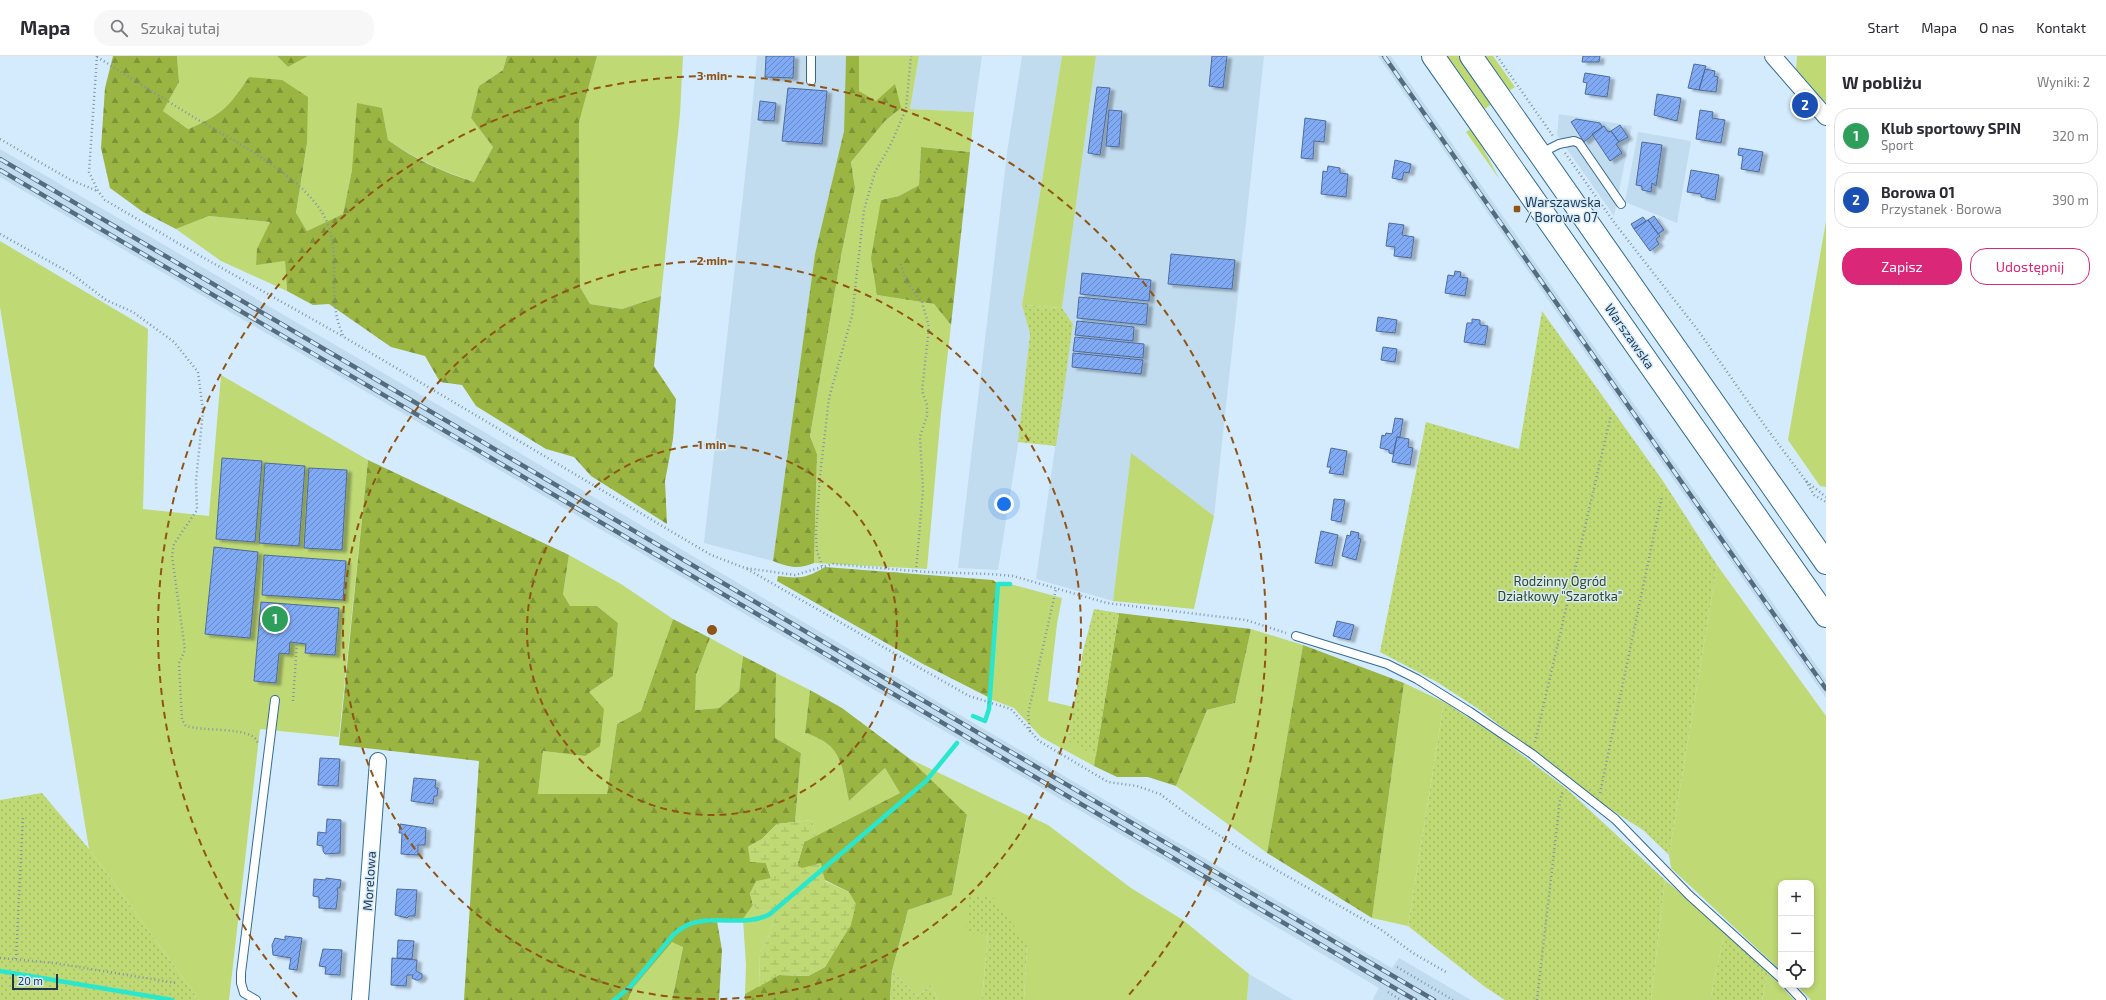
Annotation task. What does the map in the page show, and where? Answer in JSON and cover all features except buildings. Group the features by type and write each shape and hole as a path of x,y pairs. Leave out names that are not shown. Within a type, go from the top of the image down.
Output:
{"main road":[{"name":"Warszawska","path":"1433,56 1826,616"},
{"path":"1471,56 1822,550 1799,578"},
{"path":"1799,578 1826,574"}],"street":[{"path":"1773,56 1826,117"},
{"name":"Morelowa","path":"360,1000 378,761"}],"lane":[{"path":"811,56 811,81"},
{"path":"1540,154 1559,144 1574,141 1579,144 1621,204"},
{"path":"1296,636 1387,664 1417,679 1470,712 1532,754 1615,820 1709,913 1778,975"},
{"path":"256,1000 244,993 241,983 241,973 275,700"},
{"path":"1791,988 1802,1000"}],"path":[{"path":"344,337 338,324 335,306 333,241 326,220 305,191 254,153 97,56 89,172 98,191 105,200 188,249 344,337 711,555 745,568 969,696 1010,709 1038,741 1108,782 1137,786 1160,794 1188,816 1243,850 1380,929 1413,953 1446,972"},
{"path":"822,566 817,551 816,533 820,476 829,398 852,316 864,210 874,172 891,144 906,109 911,56"},
{"path":"1497,56 1616,224 1697,329 1765,426 1806,480 1814,495 1826,502"},
{"path":"0,139 70,179 98,191"},
{"path":"0,234 72,274 106,300 133,312 174,342 198,372 203,411 196,481 197,510 174,544 172,556 185,650 180,663 182,720 186,726 192,728 228,732 238,731 253,736 268,760"},
{"path":"901,264 906,281 922,302 928,327 922,391 927,405 927,416 920,436 923,490 916,571"},
{"path":"1532,754 1611,415"},
{"path":"1806,480 1826,497"},
{"path":"1597,805 1662,496"},
{"path":"745,568 795,575 833,564 916,571 1012,576 1107,603 1246,620 1296,636"},
{"path":"1030,732 1028,714 1056,589"},
{"path":"293,701 297,643"},
{"path":"1537,1000 1560,800 1566,781"},
{"path":"16,959 23,817"},
{"path":"0,958 54,963 176,983"},
{"path":"1397,967 1453,1000"},
{"path":"1388,992 1402,1000"}],"shaded area":[{"path":"757,56 846,56 844,131 815,254 773,561 704,543 749,141"},
{"path":"919,56 982,56 974,112 910,109"},
{"path":"1022,56 1062,56 1022,305 1030,334 1018,445 998,570 958,568 1007,153"},
{"path":"1096,56 1264,56 1214,516 1131,454 1113,601 1036,579 1073,324 1062,308"},
{"path":"1378,56 1391,56 1826,679 1826,698"},
{"path":"1559,114 1632,126 1614,216 1557,135"},
{"path":"1638,132 1691,141 1677,223 1625,202"},
{"path":"0,149 486,433 948,708 1392,968 1399,958 1471,1000 1374,1000 1373,999 1379,988 1176,867 0,177"},
{"path":"1249,974 1293,1000 1247,1000"}],"green space":[{"path":"113,56 177,56 179,82 163,111 188,129 209,119 224,109 236,96 249,77 282,80 308,97 307,143 296,213 307,231 343,214 352,170 357,103 382,108 388,140 398,147 429,164 474,182 493,147 471,118 479,86 503,70 507,56 597,56 579,122 580,287 590,304 622,309 661,296 654,366 676,399 673,439 665,481 667,524 591,476 574,457 546,449 476,406 462,385 440,382 425,356 391,347 329,304 313,305 287,291 285,261 256,265 257,249 270,222 209,216 176,229 143,212 110,188 101,148 105,88"},
{"path":"177,56 277,56 288,67 308,56 507,56 503,70 479,86 471,118 493,147 474,182 430,164 408,153 388,140 382,108 352,170 343,214 307,231 296,214 307,143 249,77 233,101 214,118 188,129 163,111 179,82"},
{"path":"277,56 308,56 288,67"},
{"path":"597,56 683,56 680,114 661,296 622,309 590,304 580,287 579,121"},
{"path":"846,56 859,56 859,91 876,101 895,84 901,108 885,121 851,162 855,188 841,256 810,436 817,454 814,563 793,567 773,561 815,254 844,131"},
{"path":"859,56 919,56 910,109 974,112 970,152 921,147 919,185 899,196 881,200 877,295 934,304 951,325 941,413 927,569 814,563 817,454 810,436 841,256 855,188 851,162 885,121 901,108 876,101 858,91"},
{"path":"1062,56 1096,56 1062,308 1022,305"},
{"path":"1445,56 1459,56 1492,104 1483,110"},
{"path":"1485,56 1493,56 1515,87 1507,92"},
{"path":"1797,56 1826,56 1826,103 1796,69"},
{"path":"1472,128 1500,180 1466,132"},
{"path":"921,147 970,152 951,325 934,304 877,295 871,258 881,200 899,196 919,185"},
{"path":"209,216 270,222 258,249 256,264 285,261 287,291 221,261 176,229"},
{"path":"1826,221 1826,487 1820,486 1788,440"},
{"path":"0,241 148,329 143,509 209,516 221,375 368,460 339,737 260,729 229,1000 199,1000 89,849 0,307"},
{"path":"1562,260 1618,336 1826,637"},
{"path":"1022,305 1062,308 1073,324 1056,446 1018,442 1030,334"},
{"name":"Rodzinny Ogród Działkowy \"Szarotka\"","path":"1542,311 1663,481 1717,565 1669,855 1643,830 1605,806 1477,708 1437,682 1380,652 1426,422 1519,449"},
{"path":"1131,453 1214,516 1194,609 1113,601"},
{"path":"368,460 569,555 563,594 570,606 597,606 618,623 613,676 589,692 604,709 600,746 585,756 543,751 538,794 607,794 617,724 641,711 673,619 710,638 696,675 695,710 719,708 739,691 743,656 776,673 775,738 801,753 795,822 777,824 762,839 748,847 766,863 771,878 750,893 753,905 743,919 717,921 722,950 719,1000 672,1000 683,947 672,942 633,988 628,1000 464,1000 479,761 339,745"},
{"path":"569,555 621,584 673,619 641,711 617,724 607,794 538,794 543,751 585,756 589,692 613,676 618,623 597,606 570,606 563,594"},
{"path":"1717,565 1826,716 1826,1000 1811,1000 1799,988 1814,988 1814,880 1778,880 1778,968 1671,868 1669,855"},
{"path":"825,567 993,580 998,584 990,698 923,664 777,581 778,576 803,577"},
{"path":"998,584 1010,584 1062,598 1057,624 1048,701 1074,707 1068,740 1096,756 1094,766 1041,737 1014,708 990,699"},
{"path":"1094,609 1119,613 1096,756 1068,741 1083,651"},
{"path":"1119,613 1251,629 1235,703 1207,710 1176,786 1148,777 1117,777 1094,766"},
{"path":"1251,629 1303,645 1267,853 1176,786 1207,710 1235,703"},
{"path":"710,638 743,656 739,691 719,708 694,710 696,675"},
{"path":"1303,645 1404,683 1372,918 1267,853"},
{"path":"776,673 810,690 805,733 818,738 827,744 839,758 849,801 885,768 900,793 816,836 812,820 795,822 801,753 775,738"},
{"path":"1404,683 1444,702 1408,926 1372,918"},
{"path":"810,690 842,708 910,759 967,815 952,895 908,910 892,971 890,1000 745,1000 745,994 779,975 808,976 825,967 836,948 849,892 797,866 804,842 900,793 885,768 849,801 839,758 827,744 818,738 805,733"},
{"path":"1444,702 1500,738 1568,790 1665,880 1651,1000 1505,1000 1485,987 1408,926"},
{"path":"910,759 1048,825 1131,888 1183,920 1249,974 1247,1000 1024,1000 1027,944 988,933 982,1000 938,1000 931,985 917,996 892,971 908,910 952,895 967,816"},
{"path":"42,793 89,849 199,1000 0,1000 0,800"},
{"path":"812,820 816,836 804,842 797,866 802,868 821,863 825,881 849,892 856,904 851,925 825,967 808,976 779,975 759,987 760,952 767,940 775,918 766,911 757,910 753,905 750,893 756,881 771,878 766,863 750,862 748,847 762,839 777,824"},
{"path":"1665,880 1725,931 1710,1000 1651,1000"},
{"path":"969,895 993,897 1027,944 1024,1000 982,1000 988,934 966,933"},
{"path":"753,905 757,910 766,911 775,918 767,940 760,952 759,987 745,994 746,965 743,919"},
{"path":"1725,931 1768,971 1762,1000 1710,1000"},
{"path":"672,941 683,946 672,1000 628,1000 633,988"},
{"path":"892,971 917,996 931,985 938,1000 890,1000"},
{"path":"1768,971 1778,982 1778,988 1783,988 1794,1000 1762,1000"}],"waterway":[{"path":"973,716 985,721 989,709 998,584 1010,584"},
{"path":"614,1000 630,987 674,934 686,926 710,920 751,920 770,914 926,781 957,743"},
{"path":"0,971 172,1000"}],"railway":[{"path":"1384,56 1826,689"},
{"path":"0,159 1434,1000"},
{"path":"0,170 1415,1000"}],"place":[{"name":"Borowa 01","path":"1805,105"},
{"name":"Warszawska / Borowa 07","path":"1517,209"},
{"name":"Klub sportowy SPIN","path":"275,619"}]}
